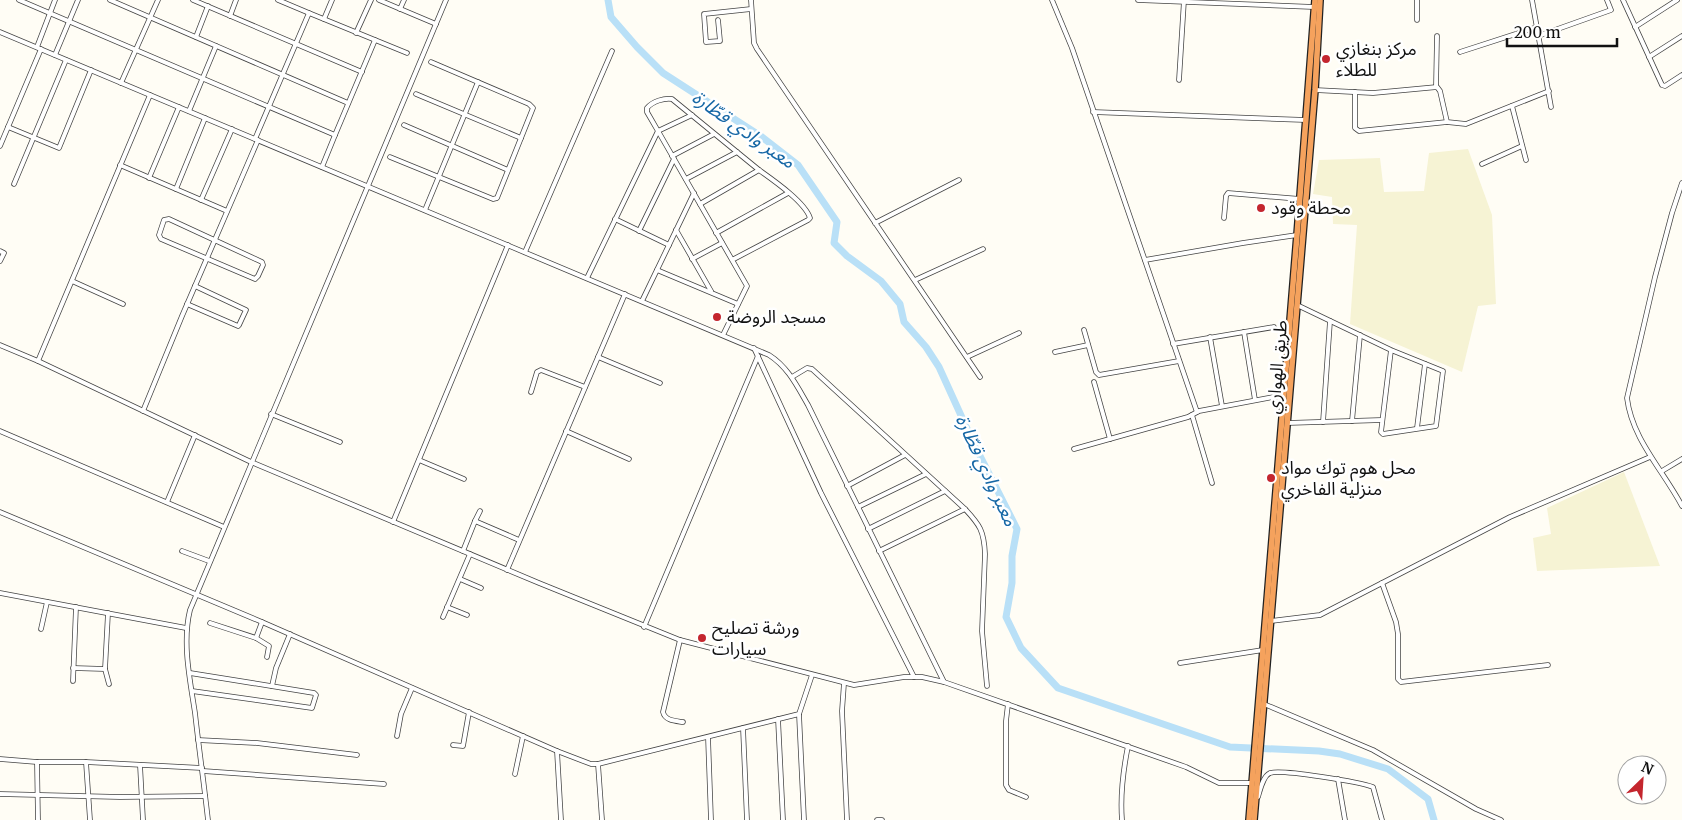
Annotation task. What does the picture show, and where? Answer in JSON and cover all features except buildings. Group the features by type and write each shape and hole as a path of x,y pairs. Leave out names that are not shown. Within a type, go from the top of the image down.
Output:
{"highway":[{"name":"طريق الهواري","path":"1259,737 1264,704 1271,621 1284,395 1314,0"},
{"name":"طريق الهواري","path":"1259,737 1263,650 1287,423 1320,0"},
{"path":"1254,820 1259,737"},
{"path":"1249,820 1252,783 1256,774"}],"street":[{"path":"19,0 335,135"},
{"path":"1,143 39,48 55,0"},
{"path":"55,55 78,0"},
{"path":"110,0 348,103"},
{"path":"122,83 158,0"},
{"path":"193,0 362,72"},
{"path":"230,16 236,0"},
{"path":"278,0 407,53"},
{"path":"293,6 296,0"},
{"path":"324,19 332,0"},
{"path":"356,32 370,0"},
{"path":"379,0 436,24"},
{"path":"400,9 404,0"},
{"path":"208,820 186,628 190,610 446,0"},
{"path":"750,0 754,43 757,49 980,377"},
{"path":"1052,0 1072,48 1197,412"},
{"path":"1138,0 1314,7"},
{"path":"1416,20 1417,0"},
{"path":"1532,0 1551,106"},
{"path":"1538,36 1611,10 1607,0"},
{"path":"1623,0 1663,86 1682,75"},
{"path":"1635,27 1677,0"},
{"path":"1179,80 1184,1"},
{"path":"196,37 208,6"},
{"path":"720,41 706,42 704,14 751,9"},
{"path":"143,411 309,13"},
{"path":"718,20 720,48"},
{"path":"1460,52 1537,27"},
{"path":"0,32 754,348 773,358 792,377 944,682"},
{"path":"1437,36 1436,87 1440,91 1447,122"},
{"path":"1649,57 1682,36"},
{"path":"322,167 375,40"},
{"path":"189,111 216,46"},
{"path":"525,252 612,51"},
{"path":"14,184 66,60"},
{"path":"390,157 495,200 508,170 533,110 532,106 431,62"},
{"path":"8,127 60,148 91,70"},
{"path":"425,210 478,82"},
{"path":"1314,90 1373,93 1436,87"},
{"path":"1355,92 1355,128 1359,131 1447,122 1466,124 1548,92"},
{"path":"416,94 521,138"},
{"path":"38,361 150,95"},
{"path":"723,335 747,287 647,112 649,105 667,98 672,99 788,193 810,215 810,218 732,260"},
{"path":"1512,106 1526,160"},
{"path":"149,178 179,107"},
{"path":"1093,112 1306,120"},
{"path":"587,278 658,132 692,115"},
{"path":"176,189 206,118"},
{"path":"404,125 508,170"},
{"path":"201,200 232,129"},
{"path":"640,231 673,158 714,134"},
{"path":"1482,164 1522,146"},
{"path":"686,179 737,152"},
{"path":"120,165 227,211"},
{"path":"700,204 759,170"},
{"path":"875,223 959,180"},
{"path":"1682,184 1655,277 1626,398 1628,410 1650,456 1662,471 1682,506"},
{"path":"642,301 694,193"},
{"path":"716,233 788,193"},
{"path":"1224,218 1226,196 1228,193 1300,199"},
{"path":"169,219 262,262 263,265 255,278 206,258 161,238 159,235 164,220 169,219"},
{"path":"615,219 669,245"},
{"path":"676,230 712,293"},
{"path":"1145,260 1297,235"},
{"path":"692,258 722,243"},
{"path":"393,522 508,245"},
{"path":"914,280 983,249"},
{"path":"0,251 4,253 0,261"},
{"path":"657,270 738,304"},
{"path":"72,280 123,304"},
{"path":"187,304 238,326 246,310 195,286"},
{"path":"507,570 625,294"},
{"path":"1297,305 1391,350 1441,370 1443,374 1437,425 1382,433 1391,350"},
{"path":"1323,422 1330,321"},
{"path":"1174,344 1274,327"},
{"path":"1084,330 1096,372 1099,375 1179,361"},
{"path":"1244,332 1255,400"},
{"path":"967,357 1019,333"},
{"path":"1352,421 1360,335"},
{"path":"1210,337 1222,406"},
{"path":"0,345 38,361 251,462 507,570 680,640 844,683 860,685 893,678 914,677 944,682 1186,767 1219,783 1252,783"},
{"path":"1055,352 1088,345"},
{"path":"754,348 820,493 914,677"},
{"path":"644,626 758,356"},
{"path":"598,357 660,383"},
{"path":"1417,428 1424,364"},
{"path":"792,377 805,369 812,369 965,509 981,528 984,541 982,631 987,686"},
{"path":"531,392 540,370 585,387"},
{"path":"1094,382 1110,439"},
{"path":"1074,449 1197,412 1284,395"},
{"path":"271,414 340,442"},
{"path":"1192,415 1212,483"},
{"path":"1287,423 1382,420"},
{"path":"0,430 224,527"},
{"path":"566,431 629,459"},
{"path":"166,502 195,435"},
{"path":"847,486 905,455"},
{"path":"1271,621 1320,615 1510,517 1650,456"},
{"path":"1662,471 1682,459"},
{"path":"419,460 464,479"},
{"path":"858,507 926,474"},
{"path":"868,529 945,492"},
{"path":"879,551 965,509"},
{"path":"463,551 480,511"},
{"path":"0,512 197,594 556,751 591,764 598,764 799,714"},
{"path":"475,521 519,540"},
{"path":"182,551 209,561"},
{"path":"443,617 470,554"},
{"path":"460,579 481,588"},
{"path":"1382,584 1396,622 1398,634 1398,679 1401,682 1548,664"},
{"path":"0,593 186,628"},
{"path":"41,630 47,602"},
{"path":"447,606 467,616"},
{"path":"73,682 76,607"},
{"path":"108,613 105,669 109,684"},
{"path":"256,638 262,622"},
{"path":"210,623 256,638 269,646 267,657"},
{"path":"272,686 276,668 290,634"},
{"path":"680,640 663,712 668,719 684,722"},
{"path":"1180,663 1263,650"},
{"path":"73,668 105,669"},
{"path":"190,673 314,693 316,695 312,708 192,691"},
{"path":"804,820 799,714 812,675"},
{"path":"844,683 842,711 847,820"},
{"path":"397,736 402,714 412,688"},
{"path":"1008,704 1006,720 1006,785 1009,790 1026,797"},
{"path":"1264,704 1373,750 1476,809 1501,820"},
{"path":"453,745 463,746 469,712"},
{"path":"778,720 783,820"},
{"path":"743,728 747,820"},
{"path":"514,774 524,736"},
{"path":"708,737 711,820"},
{"path":"198,740 258,743 357,755"},
{"path":"1122,820 1122,785 1128,746"},
{"path":"556,751 561,820"},
{"path":"0,759 140,765 384,784"},
{"path":"37,762 38,820"},
{"path":"86,762 90,820"},
{"path":"598,764 602,820"},
{"path":"140,765 143,820"},
{"path":"1256,801 1265,777 1271,773 1290,773 1338,779 1373,787 1382,820"},
{"path":"1338,779 1345,820"},
{"path":"0,794 141,797 205,796"},
{"path":"877,820 882,820"}],"shaded area":[{"path":"1468,149 1492,215 1496,304 1478,306 1462,372 1350,324 1357,225 1333,224 1332,197 1313,194 1319,160 1380,158 1384,192 1424,191 1429,153"},
{"path":"1624,472 1660,566 1537,571 1533,538 1551,534 1547,508"}],"waterway":[{"name":"معبر وادي قطّارة","path":"608,0 611,17 663,73 762,137 798,165 837,222 834,243 847,256 881,281 900,304 904,322 926,347 939,367 974,444 1017,529 1012,556 1012,583 1006,617 1021,648 1058,688 1230,747 1319,751 1340,754 1388,769 1428,799 1434,820"}],"place":[{"name":"مركز بنغازي للطلاء","path":"1326,59"},
{"name":"محطة وقود","path":"1261,208"},
{"name":"مسجد الروضة","path":"717,317"},
{"name":"محل هوم توك مواد منزلية الفاخري","path":"1271,478"},
{"name":"ورشة تصليح سيارات","path":"702,638"}]}
